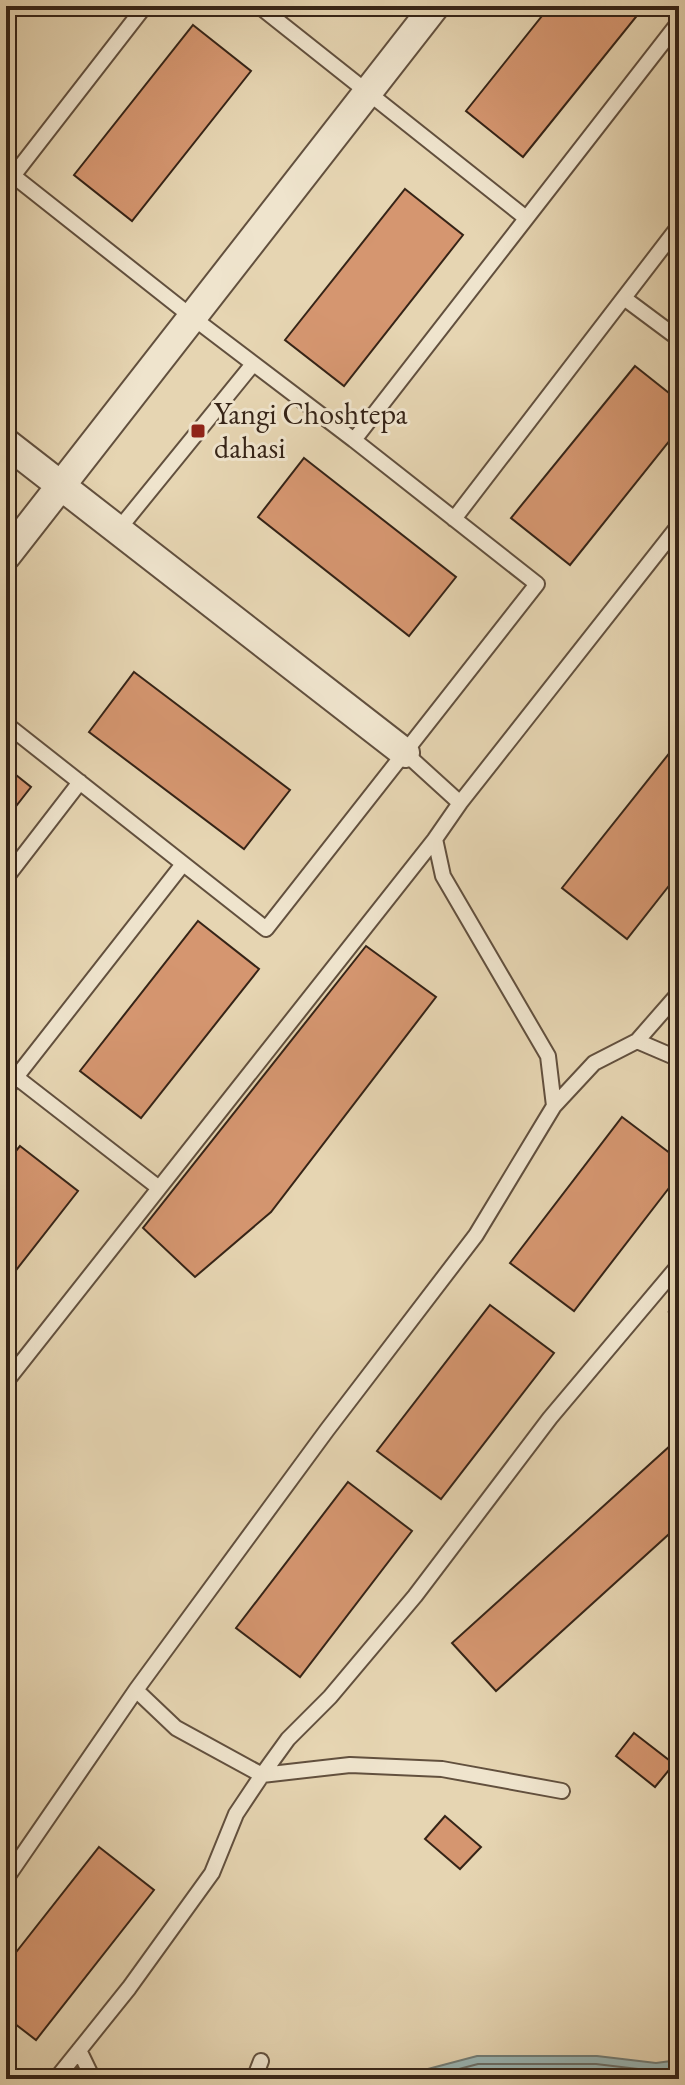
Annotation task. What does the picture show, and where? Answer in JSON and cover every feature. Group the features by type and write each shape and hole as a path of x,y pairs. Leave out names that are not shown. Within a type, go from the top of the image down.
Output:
{"street":[{"path":"6,556 435,6"},
{"path":"6,443 405,753"}],"lane":[{"path":"6,724 266,929 537,584 10,173 145,6"},
{"path":"259,6 526,218"},
{"path":"354,440 679,22"},
{"path":"454,519 679,226"},
{"path":"624,298 679,339"},
{"path":"118,530 253,364"},
{"path":"6,1382 679,525"},
{"path":"405,753 460,803"},
{"path":"6,878 80,782"},
{"path":"435,839 443,876 548,1056 554,1106"},
{"path":"6,1090 183,864"},
{"path":"6,1879 136,1690 327,1430 476,1235 554,1106 594,1063 637,1041 679,993"},
{"path":"637,1041 679,1059"},
{"path":"16,1077 159,1188"},
{"path":"56,2079 129,1988 212,1873 236,1814 288,1739 330,1697 415,1596 550,1418 679,1265"},
{"path":"136,1690 176,1728 262,1775 350,1765 442,1769 562,1791"},
{"path":"79,2050 93,2079"},
{"path":"254,2079 261,2061"}],"water":[{"path":"477,2056 597,2056 656,2063 679,2060 679,2079 390,2079"}],"building":[{"path":"550,6 644,7 523,157 466,111"},
{"path":"193,25 251,71 132,221 74,175"},
{"path":"405,189 463,235 344,386 285,340"},
{"path":"635,366 679,401 679,429 570,565 511,518"},
{"path":"304,458 456,577 409,636 258,517"},
{"path":"134,672 290,790 244,849 89,732"},
{"path":"679,741 679,873 627,939 562,888"},
{"path":"6,767 31,787 6,819"},
{"path":"198,921 259,969 141,1118 80,1071"},
{"path":"366,946 436,997 271,1212 195,1277 143,1228"},
{"path":"622,1117 679,1160 679,1175 574,1311 510,1263"},
{"path":"20,1146 78,1191 6,1283 6,1163"},
{"path":"490,1305 554,1353 441,1499 377,1451"},
{"path":"671,1445 679,1454 679,1525 496,1691 452,1643"},
{"path":"348,1482 412,1531 300,1677 236,1628"},
{"path":"634,1733 674,1764 655,1787 616,1756"},
{"path":"445,1816 481,1847 460,1869 425,1839"},
{"path":"99,1847 154,1890 36,2040 6,2017 6,1965"}],"place":[{"name":"Yangi Choshtepa dahasi","path":"198,431"}]}
